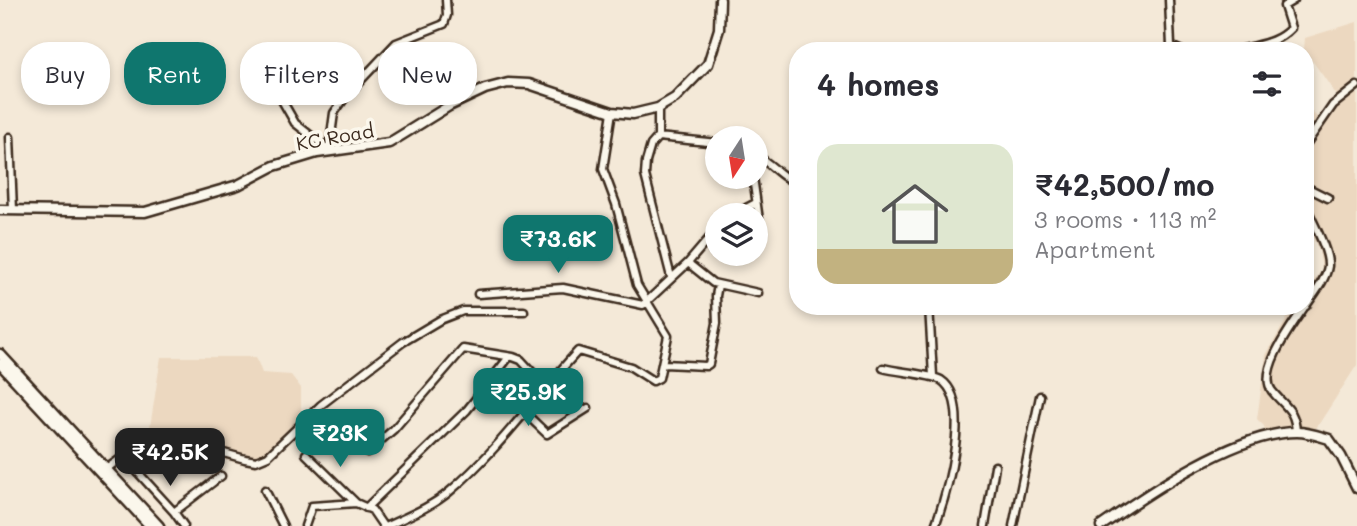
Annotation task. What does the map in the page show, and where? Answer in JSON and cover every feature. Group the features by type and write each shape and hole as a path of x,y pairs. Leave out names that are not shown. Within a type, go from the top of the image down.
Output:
{"main road":[{"name":"KC Road","path":"0,210 145,212 238,185 274,166 329,150 389,143 449,106 485,89 508,83 529,84 612,112 633,114 658,108 675,98 708,64 719,29 718,1"},
{"path":"0,354 116,484 159,526"},
{"path":"0,364 106,469 148,525"},
{"path":"1101,526 1163,484 1218,455 1244,444 1296,432 1329,439 1357,488"}],"street":[{"path":"329,150 334,114 346,96 396,43 444,24 447,15 446,0"},
{"path":"1169,0 1169,42"},
{"path":"1272,42 1284,36 1291,28 1283,3 1294,0"},
{"path":"1314,132 1333,105 1357,86"},
{"path":"285,105 295,123 329,150"},
{"path":"658,108 658,137 651,145 645,175 671,277"},
{"path":"306,454 355,503 372,510 385,526 433,503 449,492 578,351 631,367 653,381 659,378 668,336 637,285 616,204 603,169 612,112"},
{"path":"10,137 13,210"},
{"path":"658,137 705,142"},
{"path":"768,162 789,180"},
{"path":"754,189 756,203"},
{"path":"1314,191 1328,198"},
{"path":"1314,225 1326,253 1328,266 1314,294"},
{"path":"478,294 564,288 643,305 705,243"},
{"path":"688,263 704,278 718,285 758,293"},
{"path":"664,364 709,364 718,323 718,285"},
{"path":"106,469 156,434 245,459 260,460 274,451 321,405 383,356 440,320 463,311 524,311"},
{"path":"930,315 933,376"},
{"path":"1296,432 1296,420 1287,405 1273,391 1269,381 1272,364 1281,342 1299,315"},
{"path":"367,452 394,429 463,349 521,360 545,386"},
{"path":"366,508 467,410 509,357"},
{"path":"883,368 933,376 949,389 957,423 944,500 935,526"},
{"path":"1013,526 1040,396"},
{"path":"524,412 547,434 588,408"},
{"path":"123,456 184,526"},
{"path":"985,526 995,466"},
{"path":"174,512 221,476"},
{"path":"265,490 283,526"},
{"path":"305,526 312,506 355,503"}],"shaded area":[{"path":"1357,22 1357,365 1315,430 1266,434 1264,426 1257,419 1266,355 1289,315 1314,315 1314,281 1322,270 1314,240 1314,114 1321,121 1340,100 1314,63 1314,42 1305,42 1305,38"},
{"path":"161,357 256,357 262,373 291,375 301,388 301,427 254,467 148,440"}]}
